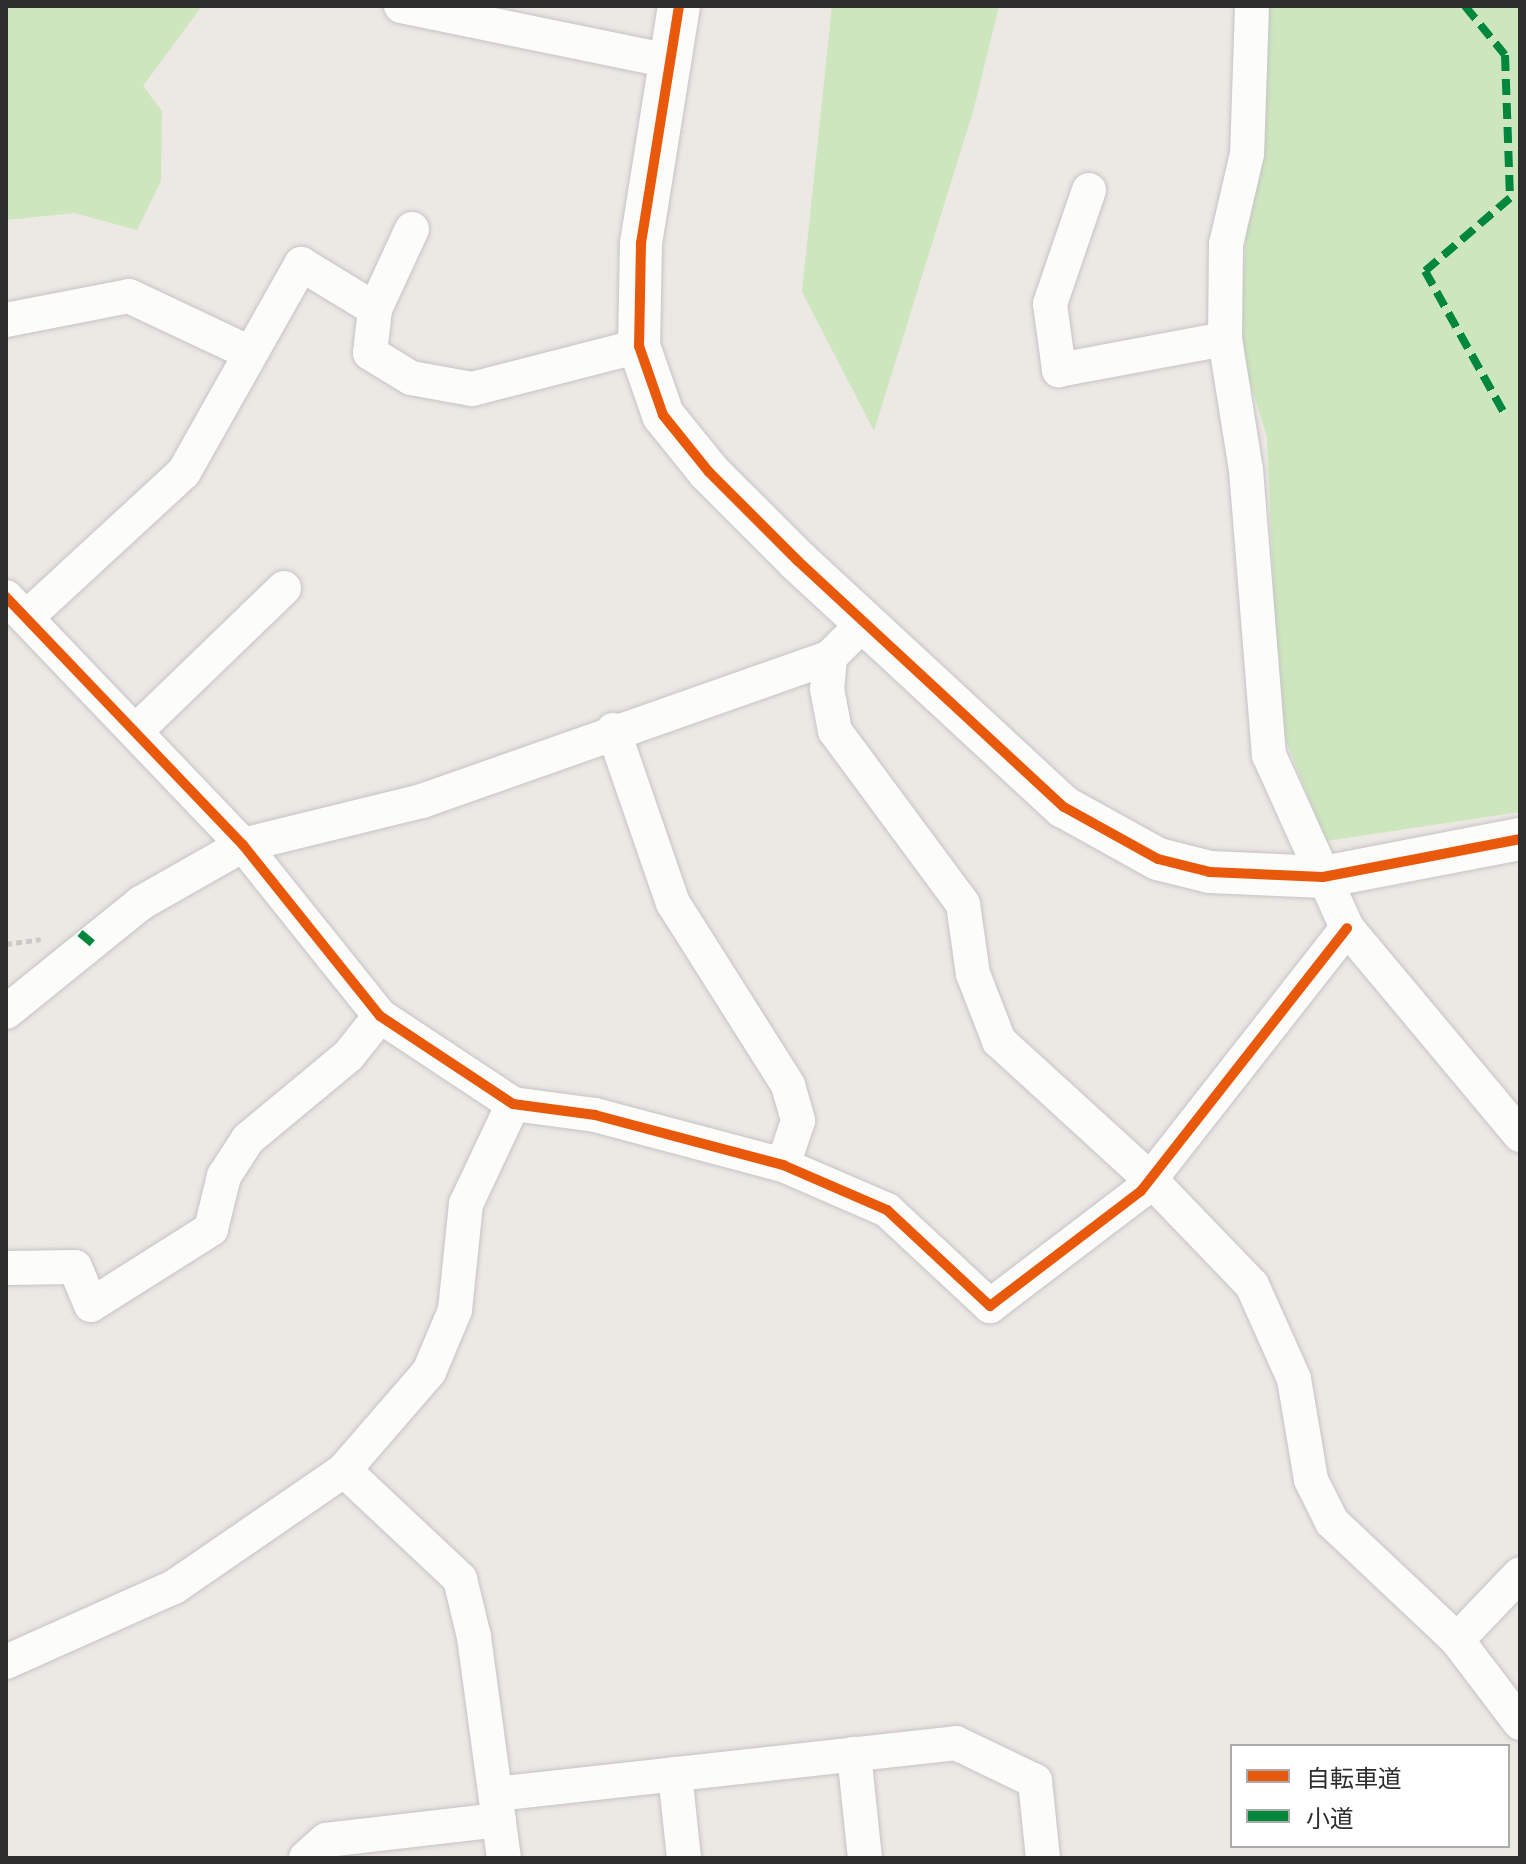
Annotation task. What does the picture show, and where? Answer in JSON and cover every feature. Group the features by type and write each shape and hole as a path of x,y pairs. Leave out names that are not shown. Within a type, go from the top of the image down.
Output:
{"street":[{"path":"401,6 670,61"},
{"path":"679,6 641,243 639,346 663,415 709,472 1064,807 1158,859 1210,872 1323,877 1520,839"},
{"path":"1252,6 1247,154 1226,244 1225,339 1246,470 1269,755 1347,928 1520,1135"},
{"path":"1089,190 1050,304 1059,370 1225,339"},
{"path":"412,229 375,309 370,353 411,378 472,389 639,346"},
{"path":"375,309 301,264 184,472 17,607 138,729 243,845 380,1016 513,1104 595,1115 783,1165 887,1210 990,1306 1141,1191 1147,1176 1347,928"},
{"path":"6,320 129,296 250,353"},
{"path":"138,729 284,588"},
{"path":"6,1012 141,903 243,845 422,801 613,730 830,657 865,622"},
{"path":"830,657 827,689 835,731 963,904 973,974 999,1041 1147,1176 1252,1285 1294,1379 1311,1480 1332,1522 1457,1640 1520,1723"},
{"path":"613,730 673,903 788,1085 798,1121 783,1165"},
{"path":"6,1268 75,1267 91,1305 211,1229 224,1176 248,1139 349,1055 380,1016"},
{"path":"6,1662 174,1587 344,1470 429,1372 455,1310 466,1204 513,1104"},
{"path":"344,1470 460,1579 504,1858"},
{"path":"1457,1640 1520,1574"},
{"path":"306,1858 326,1840 675,1774 956,1743 1035,1781 1043,1858"},
{"path":"854,1754 865,1858"},
{"path":"675,1774 684,1858"}],"green space":[{"path":"6,6 202,6 143,86 162,111 161,181 137,230 74,213 6,220"},
{"path":"832,6 999,6 974,108 874,431 802,292"},
{"path":"1264,6 1520,6 1520,812 1326,841 1279,723 1267,437 1238,343"}],"marked path":[{"path":"1465,6 1505,55 1510,198 1425,271 1505,415"},
{"path":"80,933 92,943"}],"cycle path":[{"path":"679,6 641,243 639,346 663,415 709,472 798,561 1064,807 1158,859 1210,872 1323,877 1520,839"},
{"path":"6,597 243,845 380,1016 513,1104 595,1115 783,1165 887,1210 990,1306 1141,1191 1347,928"}]}
